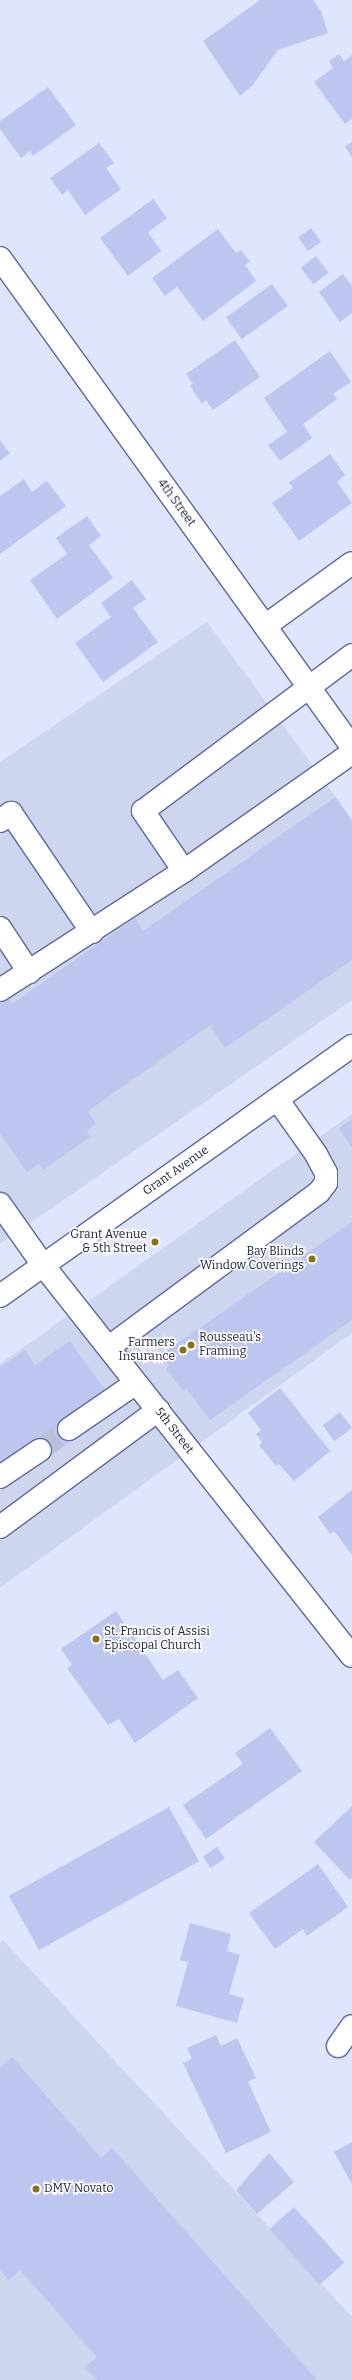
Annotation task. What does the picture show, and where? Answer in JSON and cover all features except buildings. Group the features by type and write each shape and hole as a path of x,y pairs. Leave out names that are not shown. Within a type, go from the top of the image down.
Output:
{"street":[{"name":"4th Street","path":"0,258 352,747"},
{"path":"265,626 352,563"},
{"path":"184,871 143,811 308,686 352,655"},
{"path":"0,990 92,932 184,871 352,753"},
{"path":"0,821 11,813 92,932"},
{"path":"0,928 29,972"},
{"name":"Grant Avenue","path":"0,1296 352,1046"},
{"path":"109,1347 319,1192 326,1183 326,1173 316,1154 277,1099"},
{"name":"5th Street","path":"0,1204 43,1265 352,1656"},
{"path":"69,1429 136,1383"},
{"path":"0,1527 158,1410"},
{"path":"0,1477 40,1450"},
{"path":"338,2046 352,2026"}],"shaded area":[{"path":"207,622 352,819 352,1000 0,1244 0,762"},
{"path":"352,1114 352,1333 0,1588 0,1364"},
{"path":"3,1940 352,2317 352,2380 0,2380 0,1943"}],"tunnel":[{"path":"40,1450 69,1429"}],"place":[{"name":"Grant Avenue & 5th Street","path":"155,1242"},
{"name":"Bay Blinds Window Coverings","path":"312,1259"},
{"name":"Rousseau's Framing","path":"191,1345"},
{"name":"Farmers Insurance","path":"183,1350"},
{"name":"St. Francis of Assisi Episcopal Church","path":"96,1639"},
{"name":"DMV Novato","path":"36,2189"}]}
